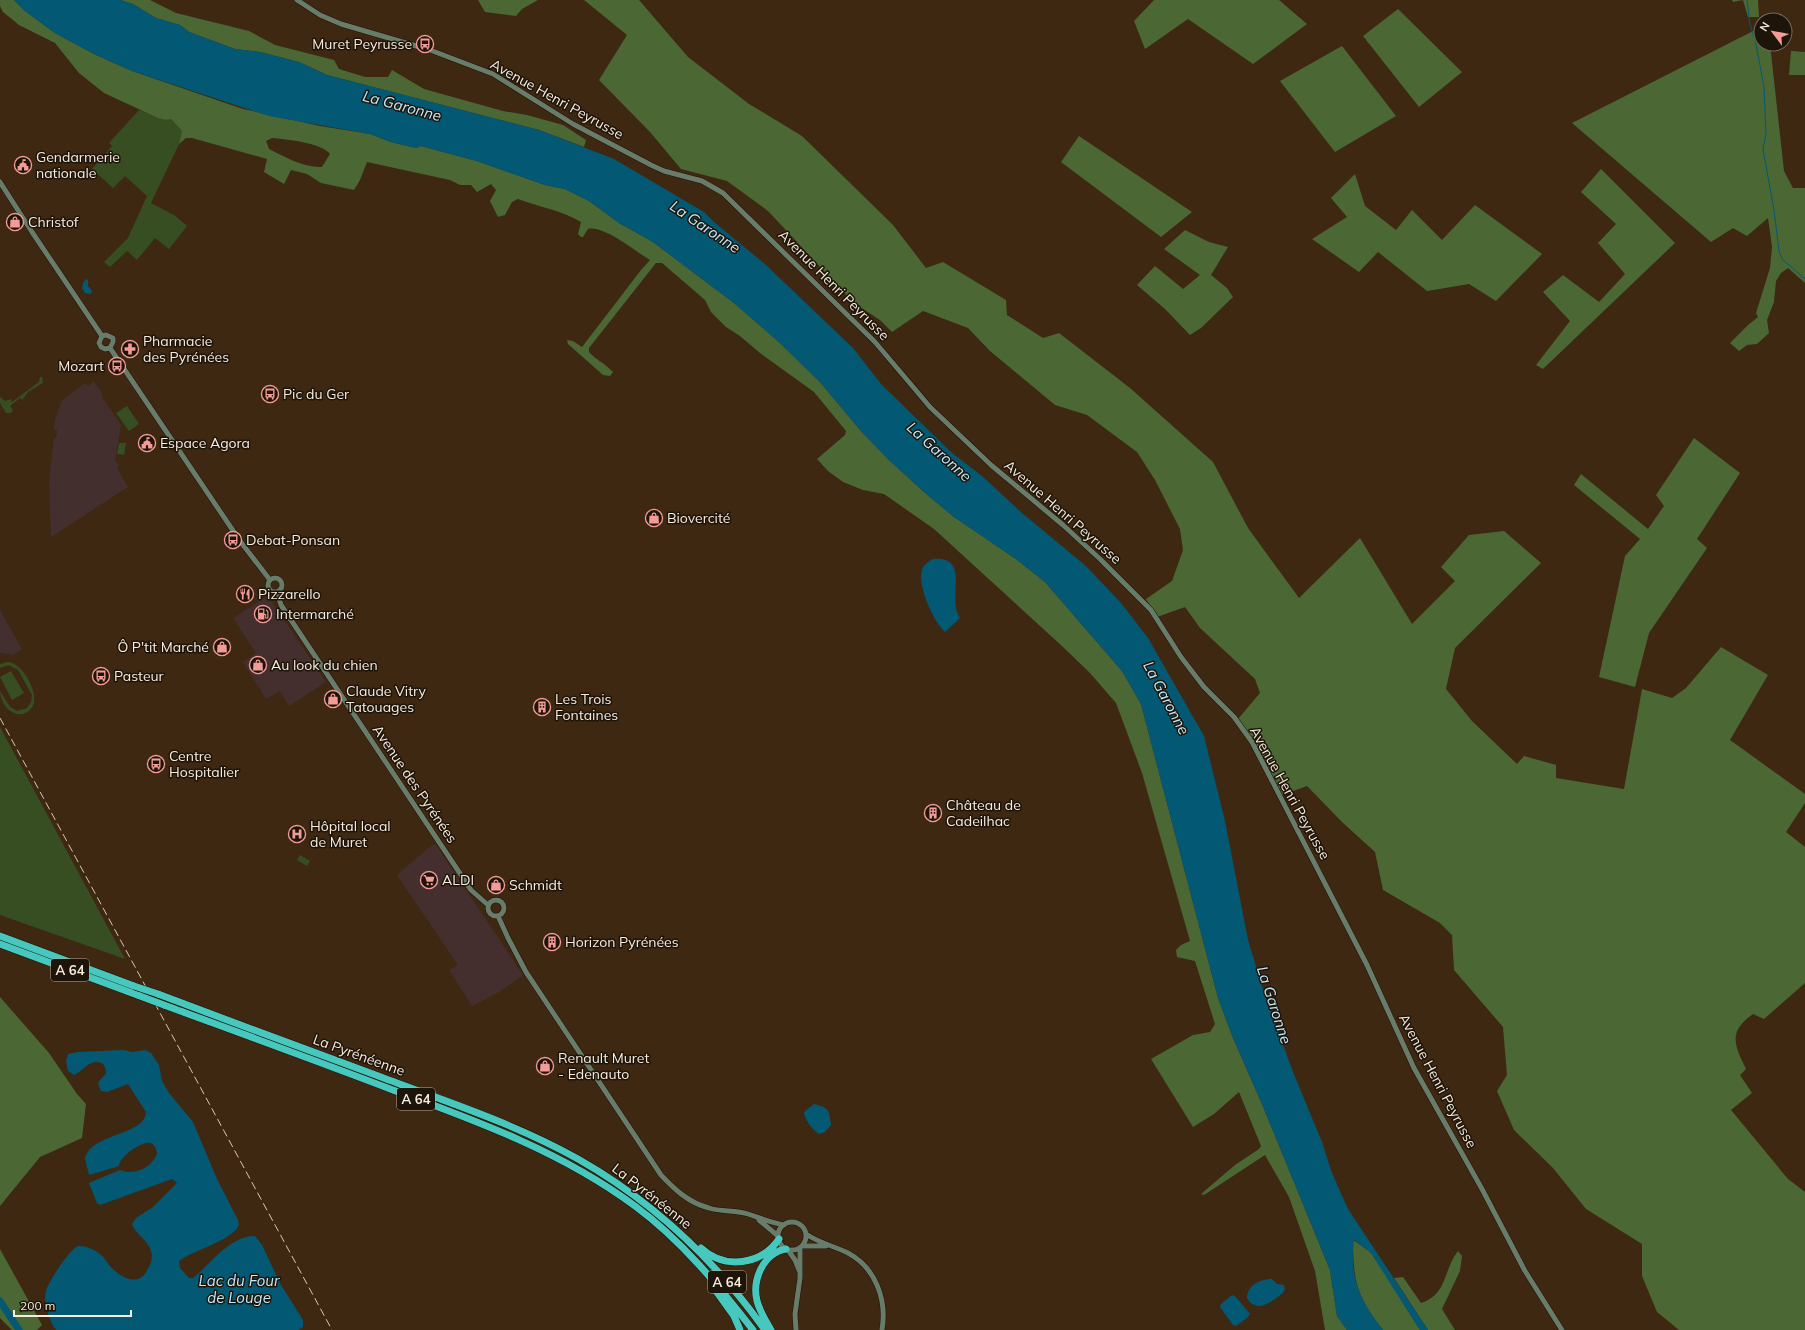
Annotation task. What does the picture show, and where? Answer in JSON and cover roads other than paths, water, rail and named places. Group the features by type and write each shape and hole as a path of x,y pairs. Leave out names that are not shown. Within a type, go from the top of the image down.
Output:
{"highway":[{"name":"La Pyrénéenne","path":"0,936 445,1101 542,1141 576,1158 618,1184 685,1237 738,1294 765,1330"},
{"name":"La Pyrénéenne","path":"0,944 441,1108 508,1134 538,1149 592,1178 629,1202 655,1222 694,1259 726,1295 753,1330"},
{"path":"685,1237 692,1240 711,1256 724,1261 748,1262 760,1257 771,1249 778,1237"},
{"path":"771,1330 757,1300 756,1282 762,1267 768,1258 777,1252 787,1249"},
{"path":"694,1259 697,1268 730,1309 740,1330"}],"street":[{"name":"Avenue Henri Peyrusse","path":"297,0 320,15 341,24 430,50 493,74 574,124 651,165 664,171 702,181 723,193 875,342 930,407 990,465 1063,525 1100,559 1151,610 1181,657 1204,687 1234,718 1252,742 1367,965 1414,1068 1482,1189 1525,1271 1562,1330"},
{"path":"0,182 102,336"},
{"path":"102,336 110,336 113,338 114,342 110,348"},
{"path":"102,336 99,343 105,349 110,348"},
{"path":"110,348 235,534 270,580"},
{"path":"276,578 281,582 282,587 277,592 269,590 267,584 270,580 276,578"},
{"name":"Avenue des Pyrénées","path":"277,592 281,605 471,890 488,905"},
{"path":"493,900 502,902 504,909 498,916 489,914 487,908 493,900"},
{"path":"498,916 526,972 661,1175 672,1187 697,1204 708,1208 747,1214 784,1225 792,1222 798,1223 803,1227 806,1234 829,1246 848,1253 862,1262 870,1272 880,1291 883,1309 882,1330"},
{"path":"755,1217 770,1227 778,1237 782,1246 787,1249 795,1260 799,1271"},
{"path":"778,1237 784,1225"},
{"path":"796,1330 795,1314 799,1287 801,1247 806,1234"},
{"path":"787,1249 829,1246"}],"water":[{"name":"La Garonne","path":"14,0 120,0 133,4 156,18 180,25 189,32 235,49 260,52 299,62 327,75 539,130 614,159 704,212 766,265 853,348 881,384 952,453 982,476 1022,513 1086,566 1121,603 1148,638 1204,736 1225,821 1248,940 1264,993 1293,1072 1322,1142 1332,1173 1348,1209 1428,1330 1420,1330 1371,1253 1354,1240 1353,1266 1358,1288 1362,1299 1383,1330 1347,1330 1337,1316 1330,1270 1262,1104 1233,1038 1218,998 1141,704 1122,671 1045,582 1016,559 954,517 924,492 889,460 861,431 820,382 780,343 734,303 653,242 619,223 589,201 565,189 545,185 477,161 421,146 416,148 391,142 370,134 269,116 132,71 94,54 55,33 25,11"},
{"path":"86,279 88,280 88,286 92,291 91,294 85,293 82,288"},
{"path":"933,559 945,560 952,564 955,571 956,610 960,618 945,632 940,627 931,612 922,584 922,570 926,563"},
{"name":"Lac du Four de Louge","path":"124,1050 132,1052 145,1050 151,1053 159,1065 162,1081 169,1093 193,1122 217,1179 238,1220 239,1225 229,1236 185,1257 179,1261 180,1268 189,1278 193,1278 229,1246 246,1237 255,1236 262,1245 281,1285 303,1320 303,1327 298,1330 56,1330 47,1311 45,1301 46,1291 55,1274 74,1248 78,1246 87,1247 98,1253 111,1267 125,1278 134,1280 139,1279 148,1269 152,1257 149,1247 132,1224 136,1218 153,1207 177,1183 172,1179 100,1205 97,1203 89,1183 120,1170 131,1172 142,1170 155,1159 157,1154 156,1148 151,1143 142,1144 127,1154 120,1162 119,1166 89,1175 85,1159 89,1150 96,1144 106,1139 137,1126 143,1120 146,1112 128,1084 107,1092 101,1091 98,1083 106,1073 103,1064 99,1062 91,1063 74,1075 68,1071 66,1061 68,1054 78,1052"},
{"path":"814,1104 825,1108 829,1112 831,1125 825,1132 819,1134 809,1124 804,1112"},
{"path":"1272,1279 1277,1284 1284,1285 1285,1289 1283,1293 1265,1305 1255,1306 1247,1298 1249,1290 1252,1286 1263,1280"},
{"path":"1232,1295 1236,1297 1250,1314 1236,1326 1233,1325 1220,1307 1221,1304"}],"waterway":[{"path":"1747,0 1750,25 1755,39 1764,87 1766,134 1763,149 1774,210 1779,251 1782,259 1805,279"},
{"path":"0,1301 19,1330"}],"railway":[{"path":"0,718 332,1330"}],"place":[{"name":"Muret Peyrusse","path":"425,44"},
{"name":"Gendarmerie nationale","path":"23,165"},
{"name":"Christof","path":"15,222"},
{"name":"Pharmacie des Pyrénées","path":"130,349"},
{"name":"Mozart","path":"117,366"},
{"name":"Pic du Ger","path":"270,394"},
{"name":"Espace Agora","path":"147,443"},
{"name":"Biovercité","path":"654,518"},
{"name":"Debat-Ponsan","path":"233,540"},
{"name":"Pizzarello","path":"245,594"},
{"name":"Intermarché","path":"263,614"},
{"name":"Ô P'tit Marché","path":"222,647"},
{"name":"Au look du chien","path":"258,665"},
{"name":"Pasteur","path":"101,676"},
{"name":"Claude Vitry Tatouages","path":"333,699"},
{"name":"Les Trois Fontaines","path":"542,707"},
{"name":"Centre Hospitalier","path":"156,764"},
{"name":"Château de Cadeilhac","path":"933,813"},
{"name":"Hôpital local de Muret","path":"297,834"},
{"name":"ALDI","path":"429,880"},
{"name":"Schmidt","path":"496,885"},
{"name":"Horizon Pyrénées","path":"552,942"},
{"name":"Renault Muret - Edenauto","path":"545,1066"}]}
